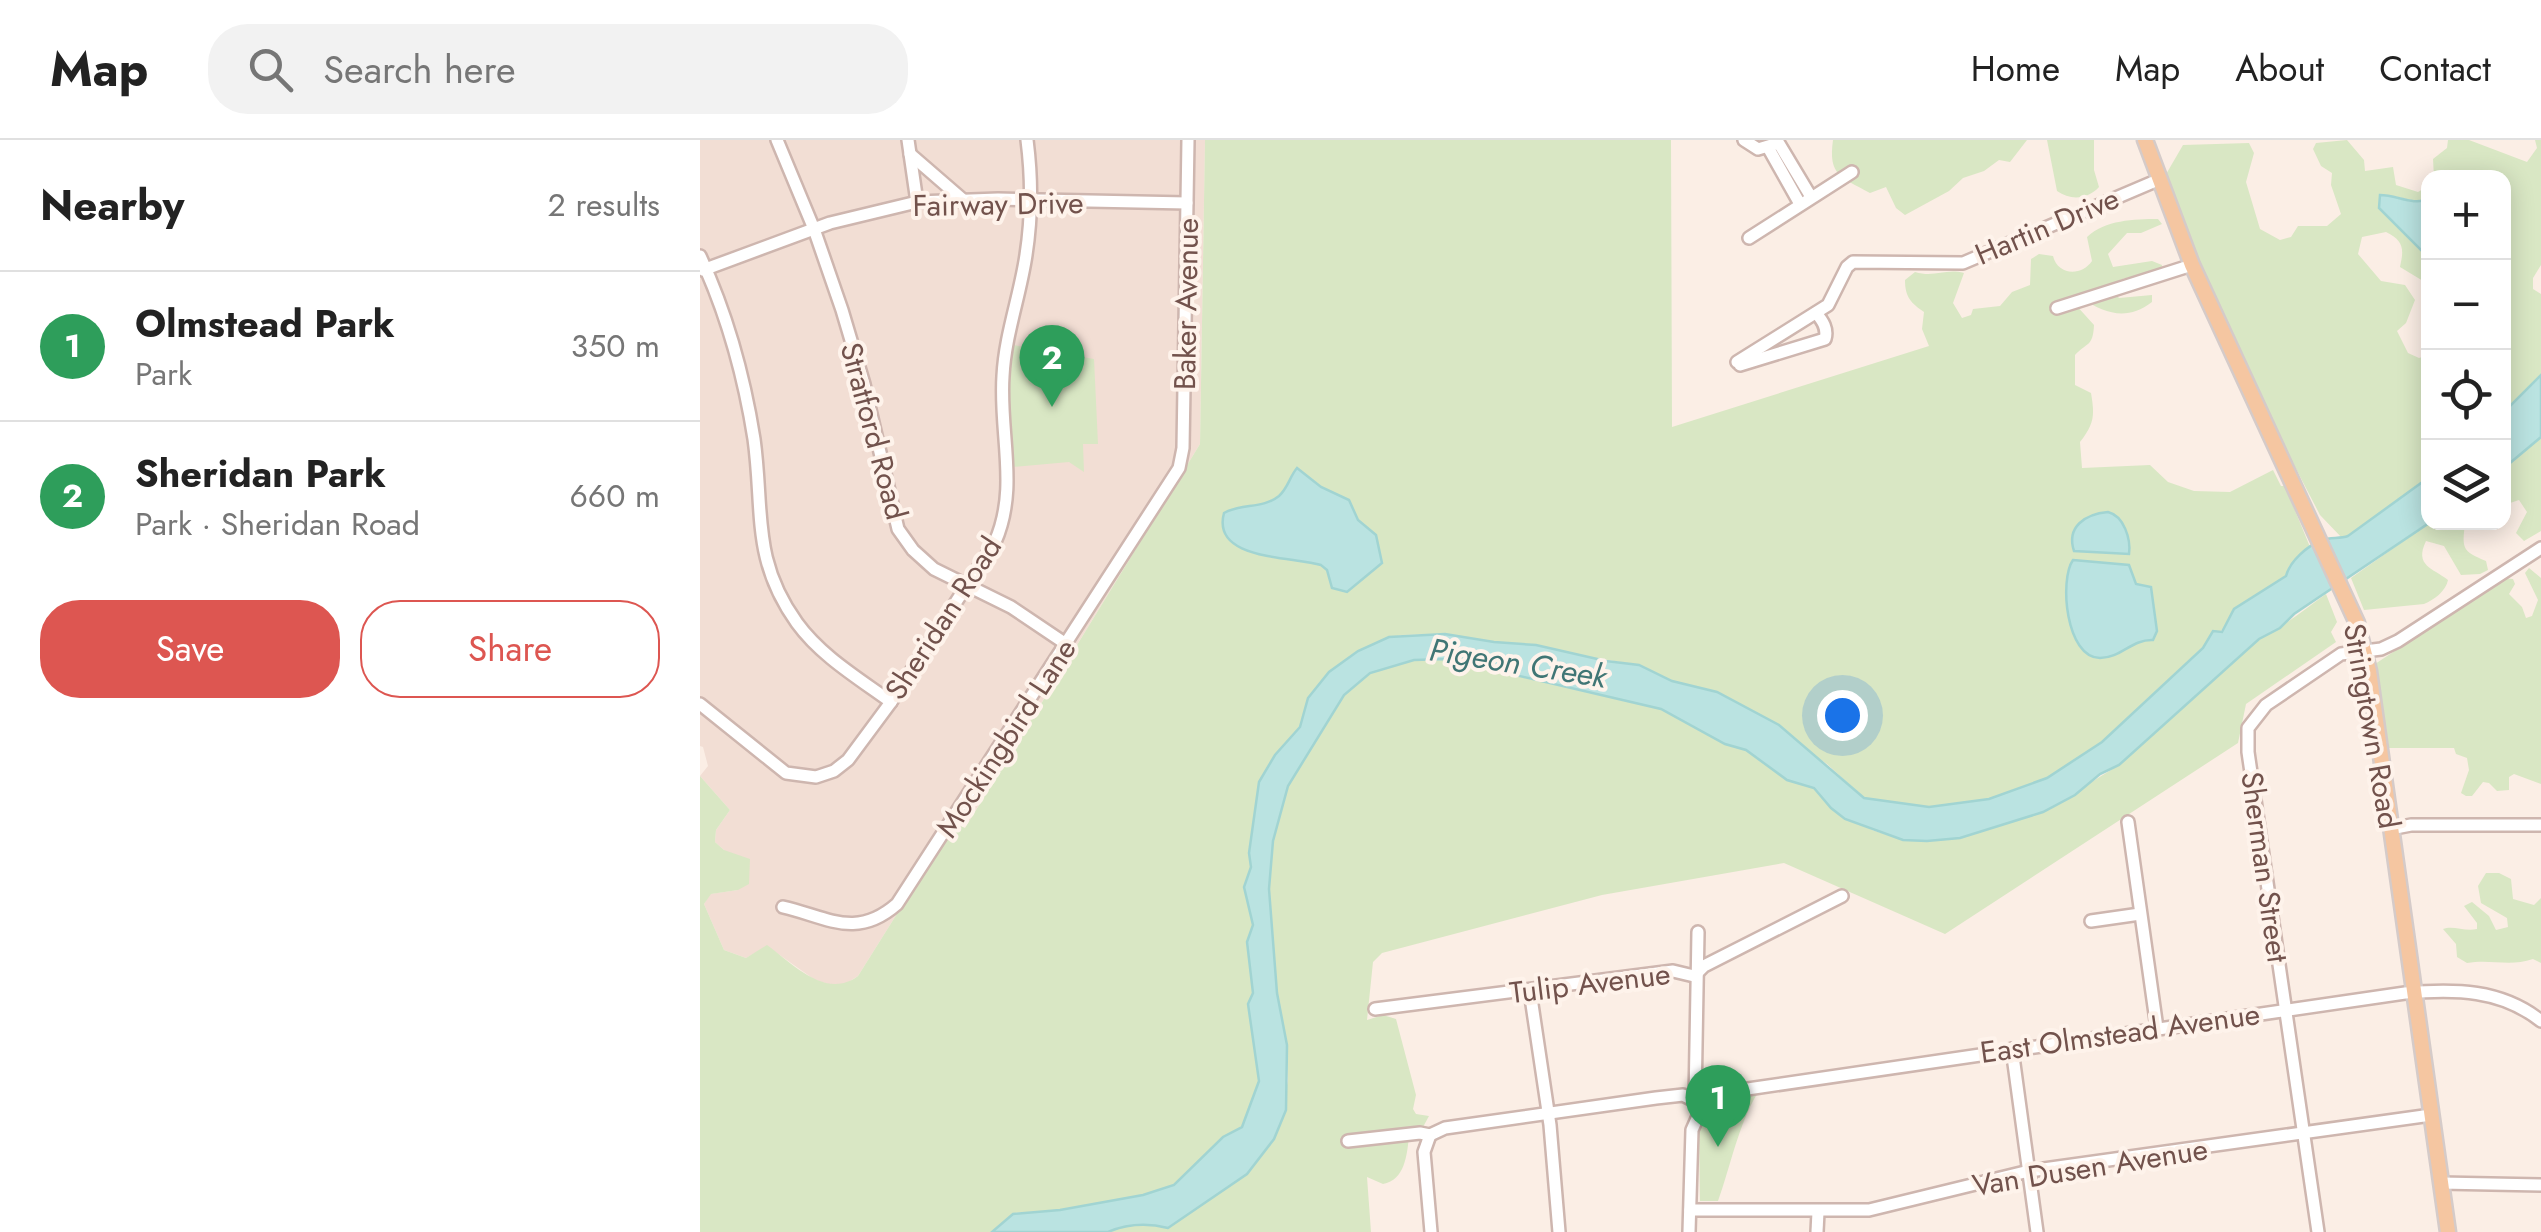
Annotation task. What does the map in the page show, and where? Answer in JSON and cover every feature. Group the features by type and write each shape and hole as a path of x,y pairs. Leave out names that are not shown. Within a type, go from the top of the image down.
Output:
{"main road":[{"name":"Stringtown Road","path":"2145,140 2192,265 2342,586 2364,651 2448,1232"}],"street":[{"name":"Stratford Road","path":"777,140 814,229 864,384 898,529 934,569 1011,607 1066,644"},
{"path":"908,140 917,202"},
{"name":"Sheridan Road","path":"700,704 786,773 802,777 825,775 848,760 995,542 1008,504 1003,376 1026,256 1032,201 1027,140"},
{"name":"Baker Avenue","path":"1179,468 1183,448 1188,140"},
{"path":"1744,140 1758,150 1775,144 1806,201"},
{"path":"910,154 962,199"},
{"path":"1749,238 1852,172"},
{"name":"Hartin Drive","path":"1816,313 1823,320 1825,340 1740,365 1737,362 1816,313 1834,297 1844,272 1853,262 1963,262 2158,180"},
{"name":"Fairway Drive","path":"703,270 814,229 917,202 962,199 1187,203"},
{"path":"700,256 744,383 756,462 760,532 773,580 806,634 838,664 890,702"},
{"path":"2057,308 2192,265"},
{"name":"Mockingbird Lane","path":"783,908 830,923 852,924 881,916 896,904 1179,468"},
{"path":"2364,651 2398,641 2541,548"},
{"name":"Sherman Street","path":"2318,1232 2248,738 2254,716 2266,705 2341,654 2364,651"},
{"path":"2128,822 2157,1028"},
{"path":"2390,830 2411,825 2541,825"},
{"name":"Tulip Avenue","path":"1375,1009 1673,971 1694,976 1704,966 1842,896"},
{"path":"2091,921 2140,914"},
{"path":"1689,1232 1692,1130 1697,1105 1694,976 1698,932"},
{"path":"1530,991 1548,1114 1559,1232"},
{"name":"East Olmstead Avenue","path":"1348,1141 1430,1135 1446,1128 1683,1095 1697,1105 1743,1088 2414,992 2490,994 2515,1003 2541,1022"},
{"path":"2012,1049 2038,1232"},
{"name":"Van Dusen Avenue","path":"1690,1210 1869,1210 2029,1172 2431,1115"},
{"path":"1430,1135 1424,1152 1431,1232"},
{"path":"2441,1183 2541,1185"},
{"path":"1817,1232 1818,1212"}],"shaded area":[{"path":"700,140 1205,140 1200,444 969,821 956,824 947,834 858,976 835,986 815,980 767,946 746,958 724,950 704,904 710,894 738,890 724,850 715,842 716,830 730,810 700,776 708,766 700,746"}],"green space":[{"path":"1205,140 1671,140 1672,427 1929,346 1922,329 1924,312 1906,291 1905,280 1915,272 1964,273 1953,303 1962,318 1971,315 1973,309 2000,306 2012,292 2030,285 2031,259 2039,254 2053,256 2065,270 2077,271 2092,261 2087,237 2094,231 2120,222 2158,219 2162,224 2141,233 2127,233 2108,254 2113,267 2152,261 2162,265 2161,272 2121,280 2111,289 2119,298 2152,295 2152,302 2125,313 2099,308 2081,298 2075,304 2094,325 2091,341 2075,355 2075,385 2091,393 2093,408 2091,425 2080,442 2082,468 2150,465 2168,482 2194,491 2230,492 2273,470 2281,486 2285,486 2310,547 2289,566 2286,576 2211,639 2102,742 2047,778 1989,799 1929,807 1864,798 1827,764 1717,692 1672,681 1639,665 1445,634 1401,635 1375,643 1329,672 1309,698 1300,727 1266,771 1257,794 1249,853 1251,867 1244,887 1253,925 1247,942 1253,993 1248,1004 1259,1081 1242,1127 1223,1137 1174,1185 1143,1195 1060,1210 1013,1213 992,1232 700,1232 700,776 730,810 716,830 715,842 724,850 750,859 749,884 738,890 711,894 704,904 724,950 746,958 767,945 822,982 846,982 858,976 947,834 956,824 965,828 1200,444"},
{"path":"1833,140 2027,140 2010,162 1999,160 1984,171 1963,178 1949,191 1905,215 1896,208 1886,187 1870,193 1839,174 1833,161"},
{"path":"2047,140 2094,140 2094,170 2099,187 2079,197 2057,191"},
{"path":"2347,140 2364,160 2365,171 2393,167 2396,185 2421,190 2421,200 2380,195 2379,208 2421,250 2421,280 2400,267 2401,246 2386,232 2362,237 2358,254 2381,281 2405,285 2415,300 2406,323 2397,331 2408,353 2421,357 2421,483 2343,539 2320,515 2278,434 2170,200 2165,176 2183,145 2249,143 2254,153 2246,182 2260,229 2280,240 2291,237 2298,226 2327,226 2341,214 2331,185 2332,173 2321,166 2313,149 2316,143"},
{"path":"2448,140 2469,140 2527,162 2537,148 2535,140 2541,140 2541,265 2533,278 2533,289 2541,294 2541,375 2511,405 2511,170 2434,170 2433,159 2447,148"},
{"path":"1013,345 1094,359 1098,444 1083,444 1084,472 1069,462 1012,467 1006,389"},
{"path":"2541,437 2541,531 2524,541 2516,533 2527,512 2519,500 2511,503 2511,462"},
{"path":"2421,529 2465,530 2465,548 2486,561 2488,570 2461,575 2444,546 2426,541 2424,561 2448,580 2442,591 2424,604 2364,610 2351,578"},
{"path":"2529,568 2541,578 2541,784 2514,774 2509,777 2509,790 2497,791 2483,782 2472,796 2466,796 2461,793 2469,770 2467,758 2456,754 2454,748 2389,748 2375,664 2501,578 2513,579 2515,584 2509,594 2522,607 2526,618 2532,616 2538,600 2525,573"},
{"path":"2326,594 2337,622 2331,632 2336,642 2246,704 2238,743 1945,934 1784,863 1602,895 1382,953 1373,962 1367,1020 1383,1015 1396,1019 1416,1095 1413,1109 1416,1114 1429,1116 1423,1127 1409,1136 1404,1166 1396,1177 1383,1184 1367,1177 1371,1232 1108,1232 1138,1225 1168,1228 1274,1139 1288,1081 1269,889 1273,841 1288,786 1344,695 1370,673 1414,660 1447,659 1661,709 1725,744 1746,750 1787,780 1814,788 1831,808 1872,830 1903,840 1961,838 2043,812 2119,765 2259,639"},
{"path":"2486,873 2499,873 2511,879 2513,899 2534,905 2541,898 2541,963 2533,959 2467,963 2457,957 2456,944 2443,929 2477,929 2464,906 2472,902 2489,916 2496,930 2508,927 2507,918 2481,903 2478,886"},
{"path":"1757,1094 1718,1201 1700,1201 1699,1128 1708,1107 1729,1097"}],"water":[{"path":"2380,195 2421,200 2421,250 2379,208"},
{"path":"2541,375 2541,437 2511,462 2511,440 2511,405"},
{"path":"1297,468 1321,487 1349,500 1358,520 1376,535 1382,563 1347,592 1332,588 1327,570 1321,565 1257,554 1230,540 1223,529 1224,513 1273,500"},
{"name":"Pigeon Creek","path":"2421,483 2421,528 2259,639 2119,765 2043,812 1960,838 1903,840 1845,819 1814,788 1787,780 1746,750 1725,744 1661,709 1447,659 1414,660 1370,673 1344,695 1288,786 1273,841 1269,889 1277,993 1287,1045 1286,1110 1274,1139 1247,1174 1168,1228 1138,1225 1108,1232 992,1232 1013,1214 1060,1210 1143,1195 1174,1185 1223,1137 1242,1127 1259,1081 1248,1004 1253,993 1247,942 1253,925 1244,887 1251,867 1249,853 1259,782 1275,755 1300,727 1308,698 1329,672 1358,651 1389,637 1445,634 1536,645 1639,665 1672,681 1717,692 1779,725 1864,798 1929,807 1989,799 2047,778 2102,742 2203,648 2213,631 2222,632 2234,609 2286,576 2305,550 2322,540 2348,536"},
{"path":"2108,512 2125,529 2129,554 2074,551 2073,535 2079,523"},
{"path":"2073,560 2129,565 2136,584 2151,587 2157,631 2153,640 2100,658 2079,646 2066,600"}],"place":[{"name":"Sheridan Park","path":"1052,407"},
{"name":"Olmstead Park","path":"1718,1147"}]}
